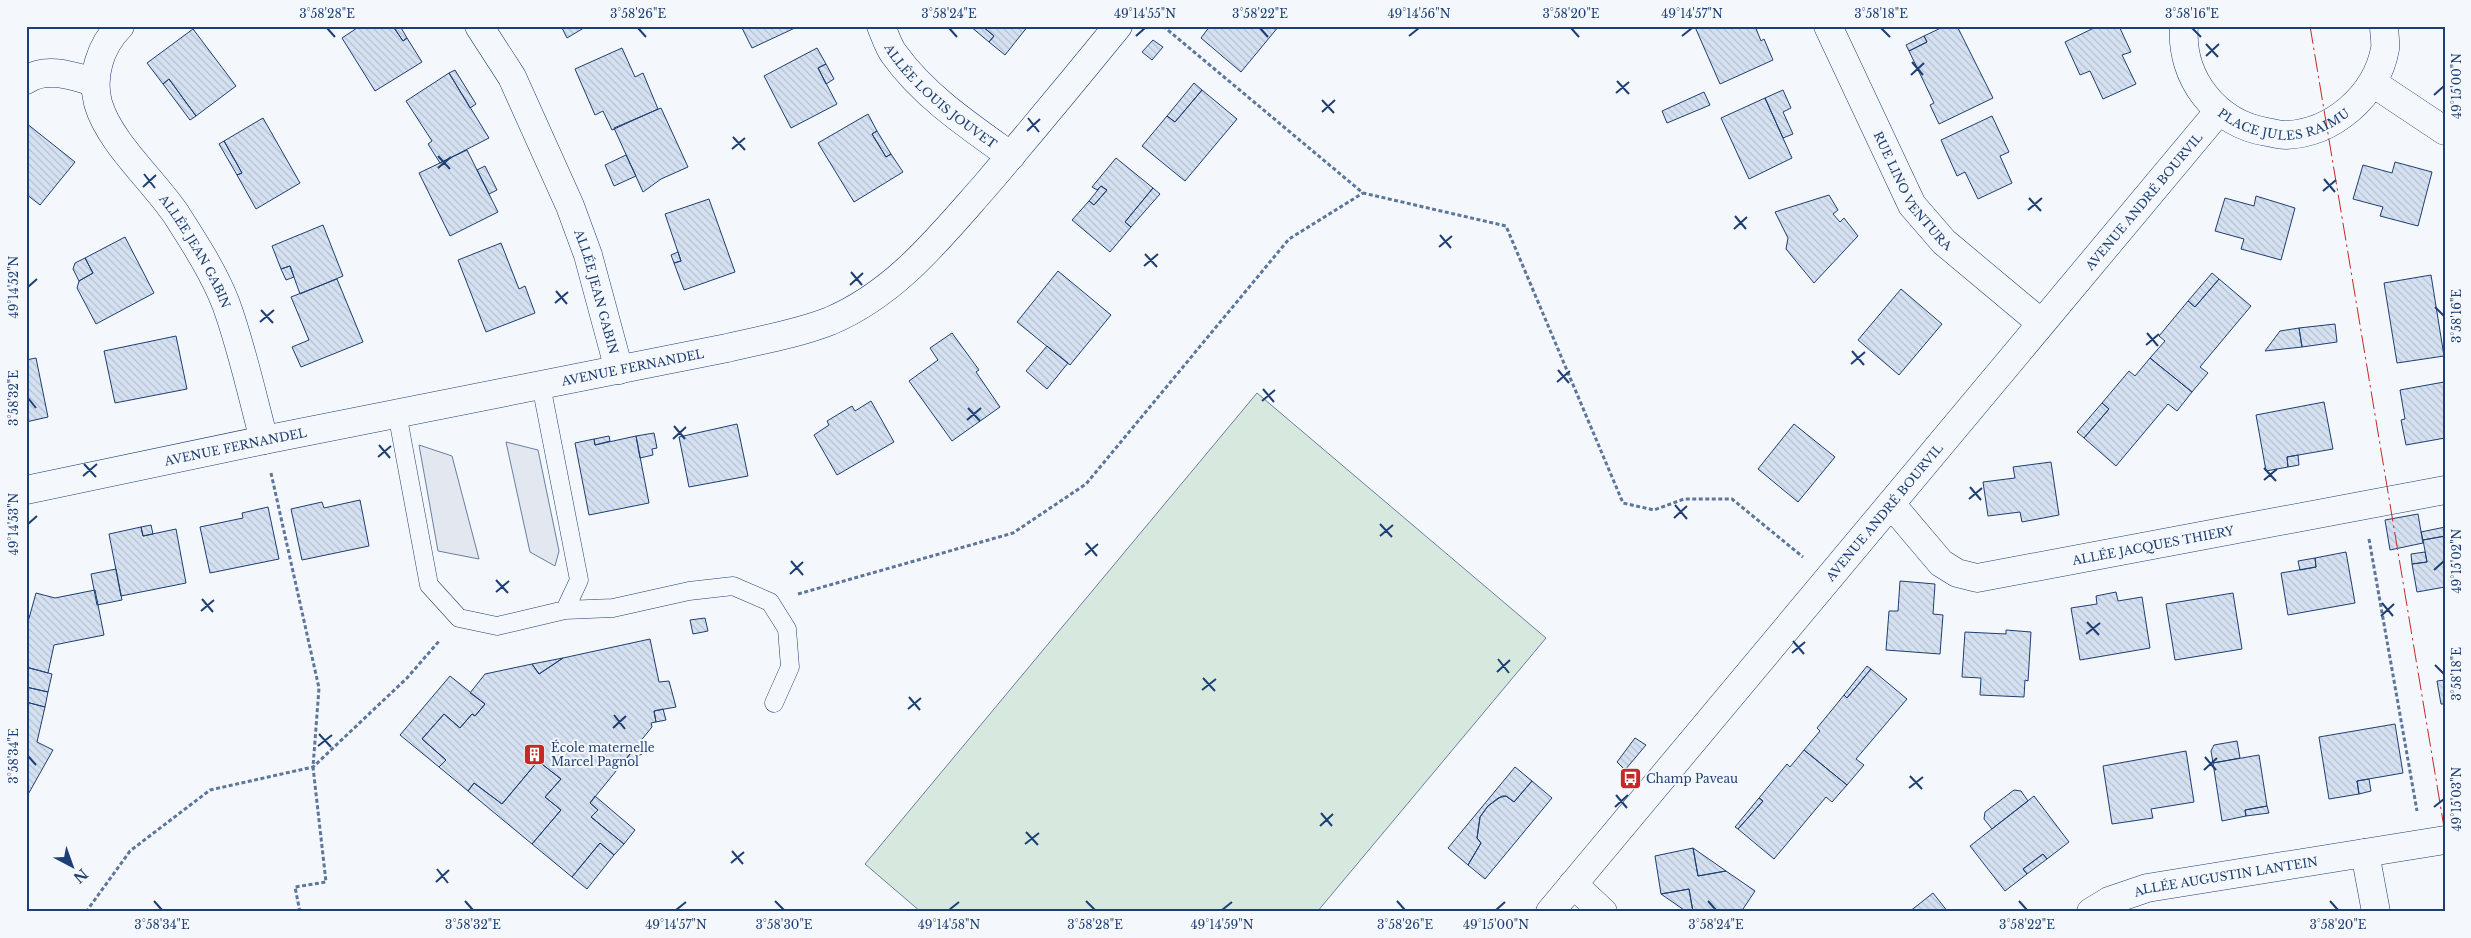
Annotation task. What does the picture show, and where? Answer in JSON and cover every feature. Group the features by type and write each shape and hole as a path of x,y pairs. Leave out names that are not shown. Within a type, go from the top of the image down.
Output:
{"street":[{"path":"26,80 48,74 65,73 94,82 100,57 120,26"},
{"name":"ALLÉE JEAN GABIN","path":"479,26 512,78 570,206 588,255 619,370"},
{"name":"ALLÉE LOUIS JOUVET","path":"881,26 893,53 915,80 948,110 1011,156"},
{"name":"AVENUE FERNANDEL","path":"26,490 397,413 619,370 789,334 830,321 886,288 910,269 1011,156 1118,26"},
{"name":"RUE LINO VENTURA","path":"1828,26 1912,205 1944,242 2042,323"},
{"name":"PLACE JULES RAIMU","path":"2184,26 2182,44 2194,82 2218,112 2250,129 2285,135 2320,128 2350,110 2373,83 2385,49 2384,26"},
{"name":"ALLÉE JEAN GABIN","path":"94,82 106,122 175,213 205,262 226,303 264,440"},
{"path":"2373,83 2445,132"},
{"name":"AVENUE ANDRÉ BOURVIL","path":"1550,912 2218,112"},
{"name":"ALLÉE JACQUES THIERY","path":"1891,504 1941,563 1957,572 1977,578 2445,490"},
{"name":"ALLÉE AUGUSTIN LANTEIN","path":"2091,912 2109,901 2147,888 2434,842"},
{"path":"2365,853 2376,912"},
{"path":"1573,884 1603,912"}],"lane":[{"path":"540,385 579,580 565,610"},
{"path":"397,413 430,585 459,618 497,626 565,610 614,608 689,591 733,586 770,602 787,629 790,667 774,702"}],"path":[{"path":"1163,26 1363,193 1506,226 1623,502 1654,510 1684,499 1732,499 1828,579"},
{"path":"770,602 1013,533 1086,484 1289,239 1363,193"},
{"path":"264,440 320,688 314,767 326,882 295,887 300,912"},
{"path":"2364,506 2434,842"},
{"path":"86,912 130,851 210,790 314,767 407,678 459,618"}],"shaded area":[{"path":"1257,393 1546,638 1317,912 921,912 865,864"},
{"path":"506,442 538,450 559,551 555,566 530,552"},
{"path":"419,445 452,456 479,559 438,551"}],"building":[{"path":"360,26 393,26 403,41 407,38 422,62 375,91 342,38"},
{"path":"400,26 407,38 403,41 394,28"},
{"path":"561,26 587,26 567,38"},
{"path":"741,26 797,26 797,27 752,48"},
{"path":"970,26 982,26 994,36 989,42"},
{"path":"982,26 1028,26 1005,55 989,42 994,36"},
{"path":"1210,26 1279,26 1241,72 1201,38"},
{"path":"1755,26 1761,41 1764,39 1773,60 1720,84 1695,27"},
{"path":"1945,26 1957,26 1993,98 1939,124 1930,105 1934,103 1909,51 1927,42 1924,36"},
{"path":"2098,26 2119,26 2131,52 2122,55 2136,84 2103,99 2090,71 2080,75 2065,42"},
{"path":"193,29 236,86 196,116 169,79 163,84 147,63"},
{"path":"1924,36 1927,42 1909,51 1906,45"},
{"path":"1153,40 1163,47 1152,60 1142,52"},
{"path":"622,48 635,77 643,73 658,109 612,130 603,111 595,115 575,69"},
{"path":"817,48 826,64 818,68 837,104 791,128 764,76"},
{"path":"826,64 834,79 826,84 818,68"},
{"path":"455,70 476,104 470,108 449,73"},
{"path":"449,73 489,138 440,163 428,144 432,141 406,101"},
{"path":"169,79 196,116 190,120 163,84"},
{"path":"1194,83 1202,90 1175,122 1167,116"},
{"path":"1202,90 1237,119 1185,181 1142,146 1167,116 1175,122"},
{"path":"1783,90 1791,108 1783,112 1793,134 1783,138 1765,98"},
{"path":"1704,92 1710,105 1667,123 1662,111"},
{"path":"1765,98 1792,158 1749,179 1721,118"},
{"path":"661,108 688,167 661,179 643,192 614,128"},
{"path":"868,114 877,131 872,134 886,157 891,154 903,172 854,202 818,143"},
{"path":"1992,116 2009,152 2000,156 2012,183 1978,199 1965,172 1957,176 1941,140"},
{"path":"263,118 300,183 256,209 237,175 242,173 224,141"},
{"path":"26,123 75,162 40,205 26,194"},
{"path":"877,131 891,154 886,157 872,134"},
{"path":"224,141 242,173 237,175 219,144"},
{"path":"467,150 498,212 450,236 419,173"},
{"path":"626,155 636,176 614,186 605,165"},
{"path":"1116,158 1153,188 1125,222 1131,227 1110,252 1072,220 1089,201 1094,205 1107,190 1101,186 1097,190 1092,187"},
{"path":"2395,162 2432,172 2418,226 2380,216 2383,207 2353,199 2363,165 2392,173"},
{"path":"485,166 497,190 489,194 477,170"},
{"path":"1101,186 1107,190 1094,205 1089,201"},
{"path":"1153,188 1160,194 1131,227 1125,222"},
{"path":"1829,195 1838,210 1833,214 1840,222 1844,218 1858,236 1814,283 1786,249 1788,238 1775,212"},
{"path":"2256,196 2295,208 2281,260 2241,249 2244,239 2215,231 2225,198 2254,206"},
{"path":"709,199 735,272 684,290 674,263 681,261 665,214"},
{"path":"323,225 343,276 300,294 290,266 281,269 272,246"},
{"path":"125,237 154,293 96,324 77,288 79,281 93,273 85,258"},
{"path":"501,243 519,289 525,286 535,313 486,332 458,260"},
{"path":"678,252 681,261 674,263 671,255"},
{"path":"85,258 93,273 79,281 73,269 75,263"},
{"path":"290,266 294,277 286,280 281,269"},
{"path":"1058,271 1111,315 1070,365 1017,322"},
{"path":"2212,273 2219,279 2195,307 2188,301"},
{"path":"2431,275 2444,356 2397,363 2384,283"},
{"path":"337,279 363,342 301,367 292,347 309,340 291,297"},
{"path":"2219,279 2251,306 2200,367 2208,373 2192,392 2150,358 2165,341 2159,336 2188,301 2195,307"},
{"path":"1901,289 1942,324 1899,375 1858,340"},
{"path":"2335,324 2337,342 2302,347 2299,328"},
{"path":"2299,328 2302,347 2265,351 2280,331"},
{"path":"952,333 979,370 976,372 1000,407 952,441 909,381 938,360 930,348"},
{"path":"176,336 187,389 115,403 104,351"},
{"path":"1047,346 1068,363 1047,389 1026,371"},
{"path":"36,358 48,417 26,422 26,360"},
{"path":"2150,358 2192,392 2177,411 2168,404 2116,466 2084,438 2109,409 2102,403 2129,371 2135,376"},
{"path":"2444,382 2445,438 2406,445 2401,420 2405,419 2400,390"},
{"path":"871,401 894,442 837,475 814,435 829,425 827,421 852,406 855,411"},
{"path":"2324,402 2333,449 2287,457 2288,467 2266,471 2256,415"},
{"path":"2102,403 2109,409 2084,438 2077,432"},
{"path":"737,424 748,476 689,487 679,437"},
{"path":"1794,424 1835,457 1798,502 1758,469"},
{"path":"654,433 657,448 652,449 653,455 640,458 636,436"},
{"path":"609,436 610,441 595,445 594,439"},
{"path":"636,436 649,503 589,515 575,443 594,439 595,445"},
{"path":"2298,455 2299,465 2288,467 2287,457"},
{"path":"2051,462 2059,515 2022,522 2020,512 1988,516 1983,482 2015,478 2013,467"},
{"path":"360,500 369,546 302,560 291,509 322,502 324,508"},
{"path":"268,507 279,559 210,573 200,527 243,518 242,513"},
{"path":"2418,514 2423,543 2390,550 2385,520"},
{"path":"151,525 153,534 143,536 141,527"},
{"path":"141,527 143,536 176,529 186,583 121,596 109,534"},
{"path":"2445,527 2445,536 2423,540 2421,532"},
{"path":"2445,536 2445,587 2417,592 2412,564 2427,562 2423,540"},
{"path":"2346,552 2355,603 2288,615 2281,573 2316,567 2315,558"},
{"path":"2425,552 2427,562 2412,564 2411,554"},
{"path":"2315,558 2316,567 2300,570 2298,561"},
{"path":"116,569 122,600 97,605 91,574"},
{"path":"1900,581 1935,584 1933,614 1943,615 1940,654 1886,650 1889,611 1898,611"},
{"path":"95,590 104,635 54,645 48,673 26,667 26,629 36,593 55,598"},
{"path":"2116,592 2118,601 2142,597 2150,648 2080,660 2071,608 2097,604 2096,596"},
{"path":"2233,593 2242,649 2175,660 2166,604"},
{"path":"705,618 708,631 693,634 690,620"},
{"path":"2006,630 2031,632 2028,681 2025,680 2024,697 1980,695 1981,678 1962,677 1965,632 2006,634"},
{"name":"École maternelle Marcel Pagnol","path":"650,639 659,682 669,681 676,707 654,711 656,722 651,723 652,727 590,803 598,810 591,817 624,844 614,855 600,843 572,877 532,844 561,810 545,797 561,779 538,761 502,804 474,783 468,791 439,767 446,760 422,739 444,714 460,728 472,714 475,716 485,704 470,693 485,674 532,664 539,674 563,658"},
{"path":"563,658 539,674 532,664"},
{"path":"1867,666 1871,669 1847,698 1844,695"},
{"path":"26,667 52,674 48,692 26,687"},
{"path":"1871,669 1907,699 1856,759 1864,765 1847,785 1804,750 1820,731 1817,728 1844,695 1847,698"},
{"path":"450,676 485,704 475,716 472,714 460,728 444,714 422,739 446,760 439,767 400,735"},
{"path":"2445,680 2445,710 2444,704 2441,704 2437,681"},
{"path":"26,687 48,692 45,707 26,702"},
{"path":"26,702 45,707 37,742 53,750 26,798"},
{"path":"663,709 666,720 656,722 654,711"},
{"path":"2395,724 2403,773 2357,781 2359,794 2329,799 2319,737"},
{"path":"1635,738 1646,745 1625,770 1617,762"},
{"path":"2237,741 2240,758 2213,763 2211,751 2214,745"},
{"path":"636,747 642,754 622,764"},
{"path":"1804,750 1847,785 1832,802 1826,797 1774,859 1738,829 1763,801 1759,798 1787,764 1790,767"},
{"path":"2186,751 2194,802 2151,809 2153,818 2112,824 2103,766"},
{"path":"2259,755 2267,806 2245,810 2246,816 2222,821 2213,763"},
{"path":"538,761 561,779 545,797 561,810 532,844 468,791 474,783 502,804"},
{"path":"1515,767 1532,781 1514,802 1506,796 1502,796 1488,806 1480,817 1477,838 1481,843 1468,865 1448,848"},
{"path":"2369,779 2371,791 2359,794 2357,781"},
{"path":"1532,781 1552,798 1485,879 1468,865 1481,843 1477,838 1480,817 1488,806 1498,798 1506,796 1514,802"},
{"path":"2014,790 2021,791 2028,801 1992,829 1984,819 1985,812"},
{"path":"595,796 635,830 624,844 591,817 598,810 590,803"},
{"path":"2034,796 2069,842 2047,859 2043,854 2023,869 2027,874 2005,891 1970,846"},
{"path":"1759,798 1763,801 1738,829 1735,827"},
{"path":"2267,806 2269,813 2246,816 2245,810"},
{"path":"600,843 614,855 587,889 572,877"},
{"path":"1693,848 1726,871 1698,876"},
{"path":"1693,848 1698,876 1726,871 1755,891 1741,912 1693,912 1689,889 1661,894 1655,856"},
{"path":"2043,854 2047,859 2027,874 2023,869"},
{"path":"1689,889 1693,912 1687,912 1661,894"},
{"path":"1933,893 1948,912 1909,912"}],"power":[{"path":"2310,26 2445,833"}],"place":[{"name":"École maternelle Marcel Pagnol","path":"535,754"},
{"name":"Champ Paveau","path":"1630,778"}]}
